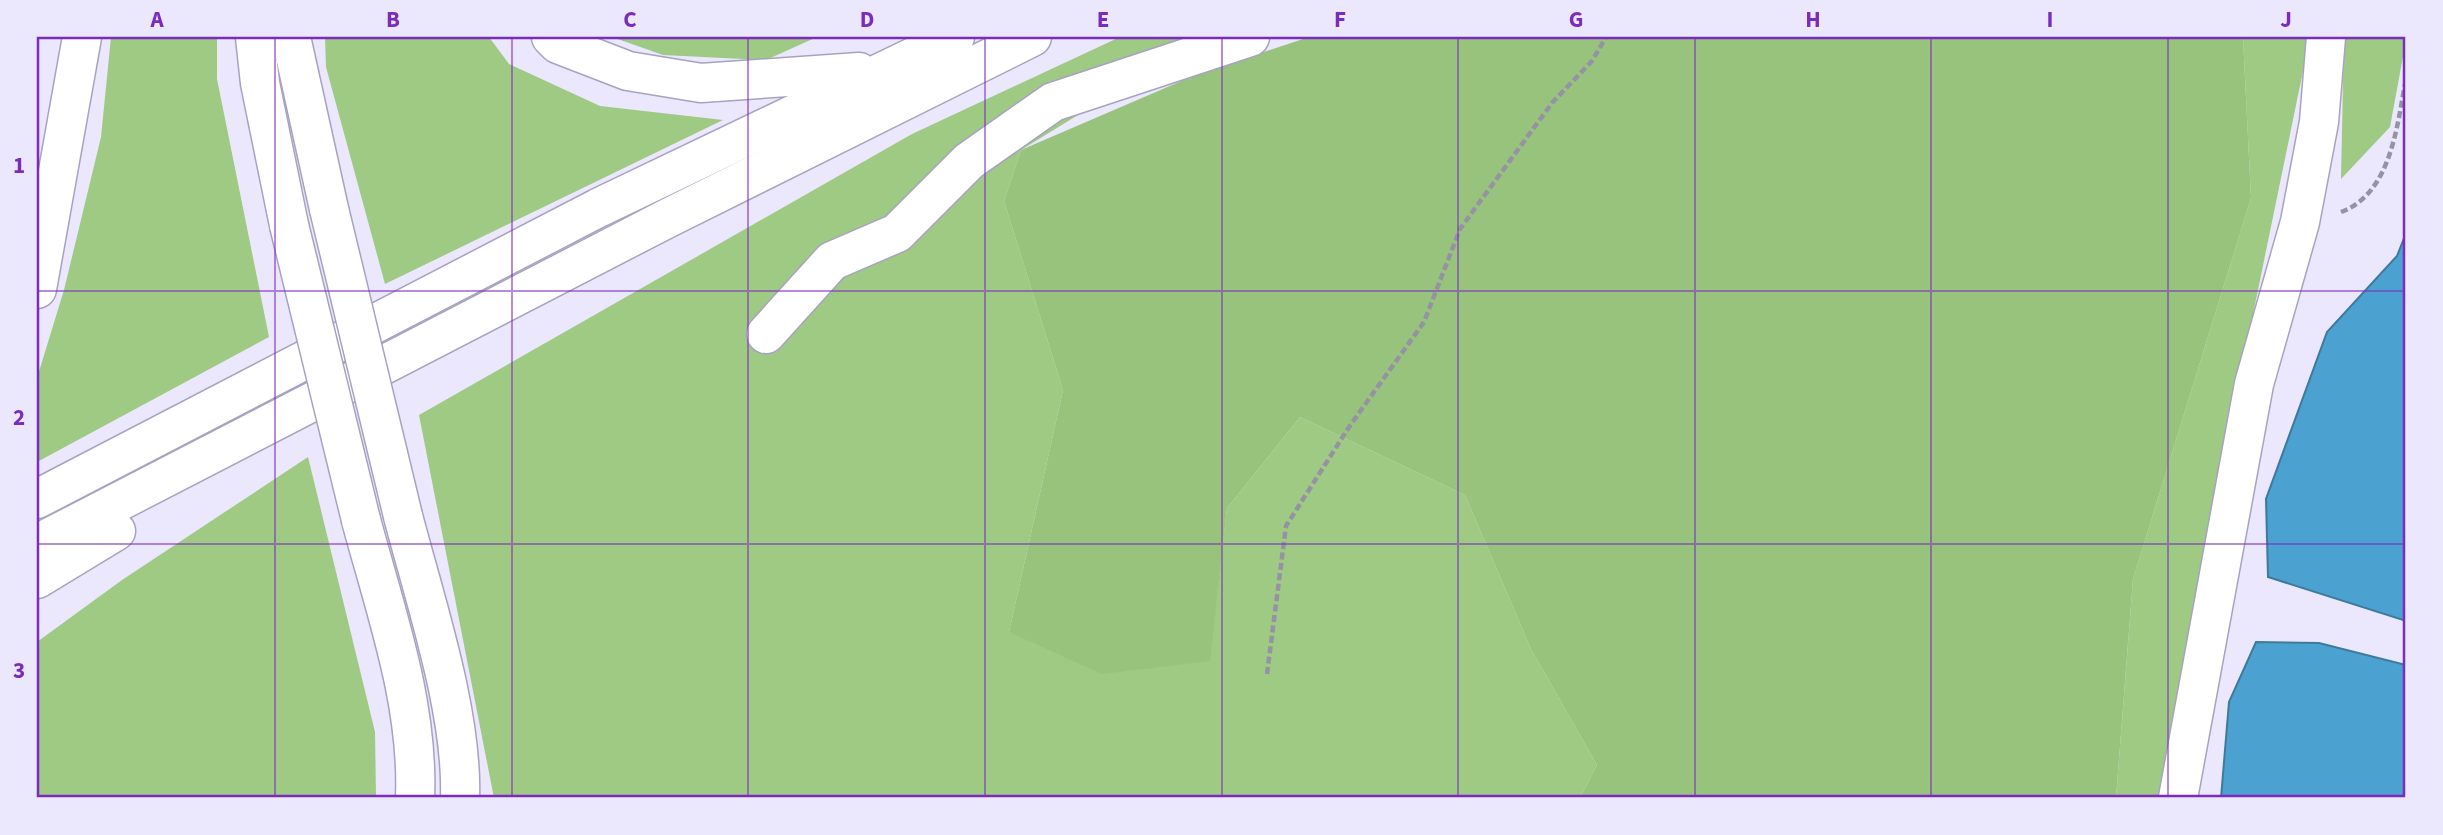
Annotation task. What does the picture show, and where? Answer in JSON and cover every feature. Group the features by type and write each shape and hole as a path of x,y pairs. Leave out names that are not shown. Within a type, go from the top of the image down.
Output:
{"main road":[{"path":"37,289 82,37"},
{"path":"255,37 260,83 289,225 361,520 408,696 417,769 415,798"},
{"path":"291,37 329,209 453,717 461,776 460,798"},
{"path":"551,37 558,44 628,71 701,83 885,70"},
{"path":"37,499 598,208 955,37"},
{"path":"37,544 1032,37"},
{"path":"766,334 832,261 897,233 969,160 1053,102 1251,37"},
{"path":"2178,798 2254,384 2300,222 2319,122 2326,37"},
{"path":"37,579 178,496 416,375 790,158"}],"path":[{"path":"1266,674 1286,526 1349,427 1424,322 1460,229 1552,103 1592,61 1606,37"},
{"path":"2300,222 2346,211 2368,192 2389,160 2406,79"}],"green space":[{"path":"111,37 217,37 217,79 269,337 37,462 37,378 64,290 101,137"},
{"path":"325,37 489,37 509,64 600,106 723,120 385,284 326,67"},
{"path":"612,37 817,37 766,60 663,55"},
{"path":"1120,37 1205,37 1021,150 1004,201 1063,390 1009,632 1209,661 1227,508 1300,417 1465,495 1531,649 1597,765 1580,798 494,798 419,415 912,134"},
{"path":"1309,37 2243,37 2251,198 2133,579 2116,798 1580,798 1597,765 1531,649 1465,495 1300,417 1227,508 1210,661 1102,674 1009,632 1063,390 1004,201 1021,150 1200,73"},
{"path":"2243,37 2310,37 2202,562 2194,651 2173,798 2116,798 2133,579 2251,198"},
{"path":"2344,37 2406,37 2406,40 2390,127 2341,179"},
{"path":"308,457 375,732 376,798 37,798 37,642 122,580"}],"water":[{"path":"2406,233 2406,621 2268,577 2266,499 2327,332 2397,256"},
{"path":"2256,642 2319,643 2406,665 2406,798 2221,798 2229,702"}]}
